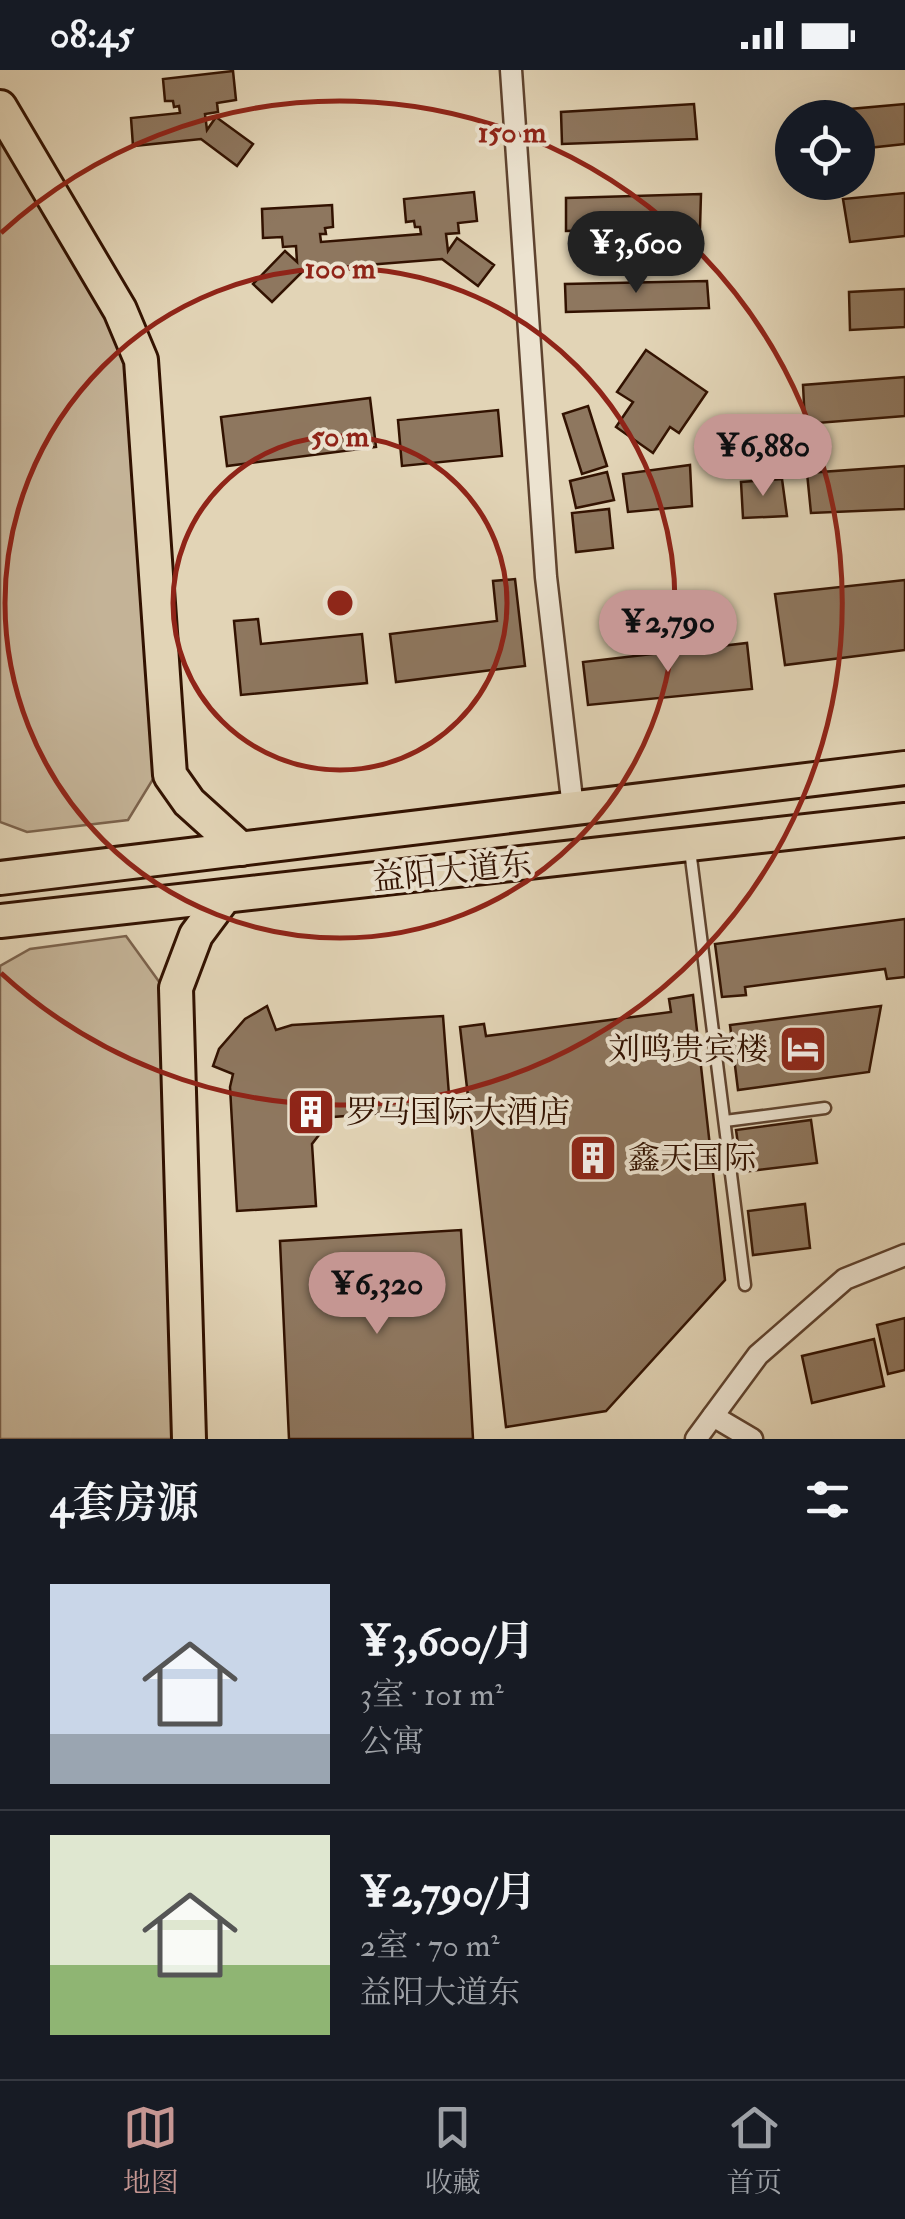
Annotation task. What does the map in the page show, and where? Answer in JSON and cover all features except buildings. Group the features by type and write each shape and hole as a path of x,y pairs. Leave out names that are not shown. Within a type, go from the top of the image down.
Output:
{"main road":[{"path":"0,106 120,310 141,360 170,774 189,802 241,848"},
{"path":"0,878 905,768"},
{"name":"益阳大道东","path":"0,921 905,820"},
{"path":"189,1439 176,988 196,935 224,896"}],"street":[{"path":"510,70 546,577 573,808"},
{"path":"696,1439 758,1355 845,1279 905,1255"},
{"path":"712,1416 752,1439"}],"lane":[{"path":"690,844 745,1285"},
{"path":"724,1121 825,1108"}],"shaded area":[{"path":"0,122 124,348 158,771 128,820 27,832 0,822"},
{"path":"126,936 160,983 177,1439 0,1439 0,966 30,949"}],"place":[{"name":"刘鸣贵宾楼","path":"803,1049"},
{"name":"罗马国际大酒店","path":"311,1112"},
{"name":"鑫天国际","path":"593,1158"}]}
